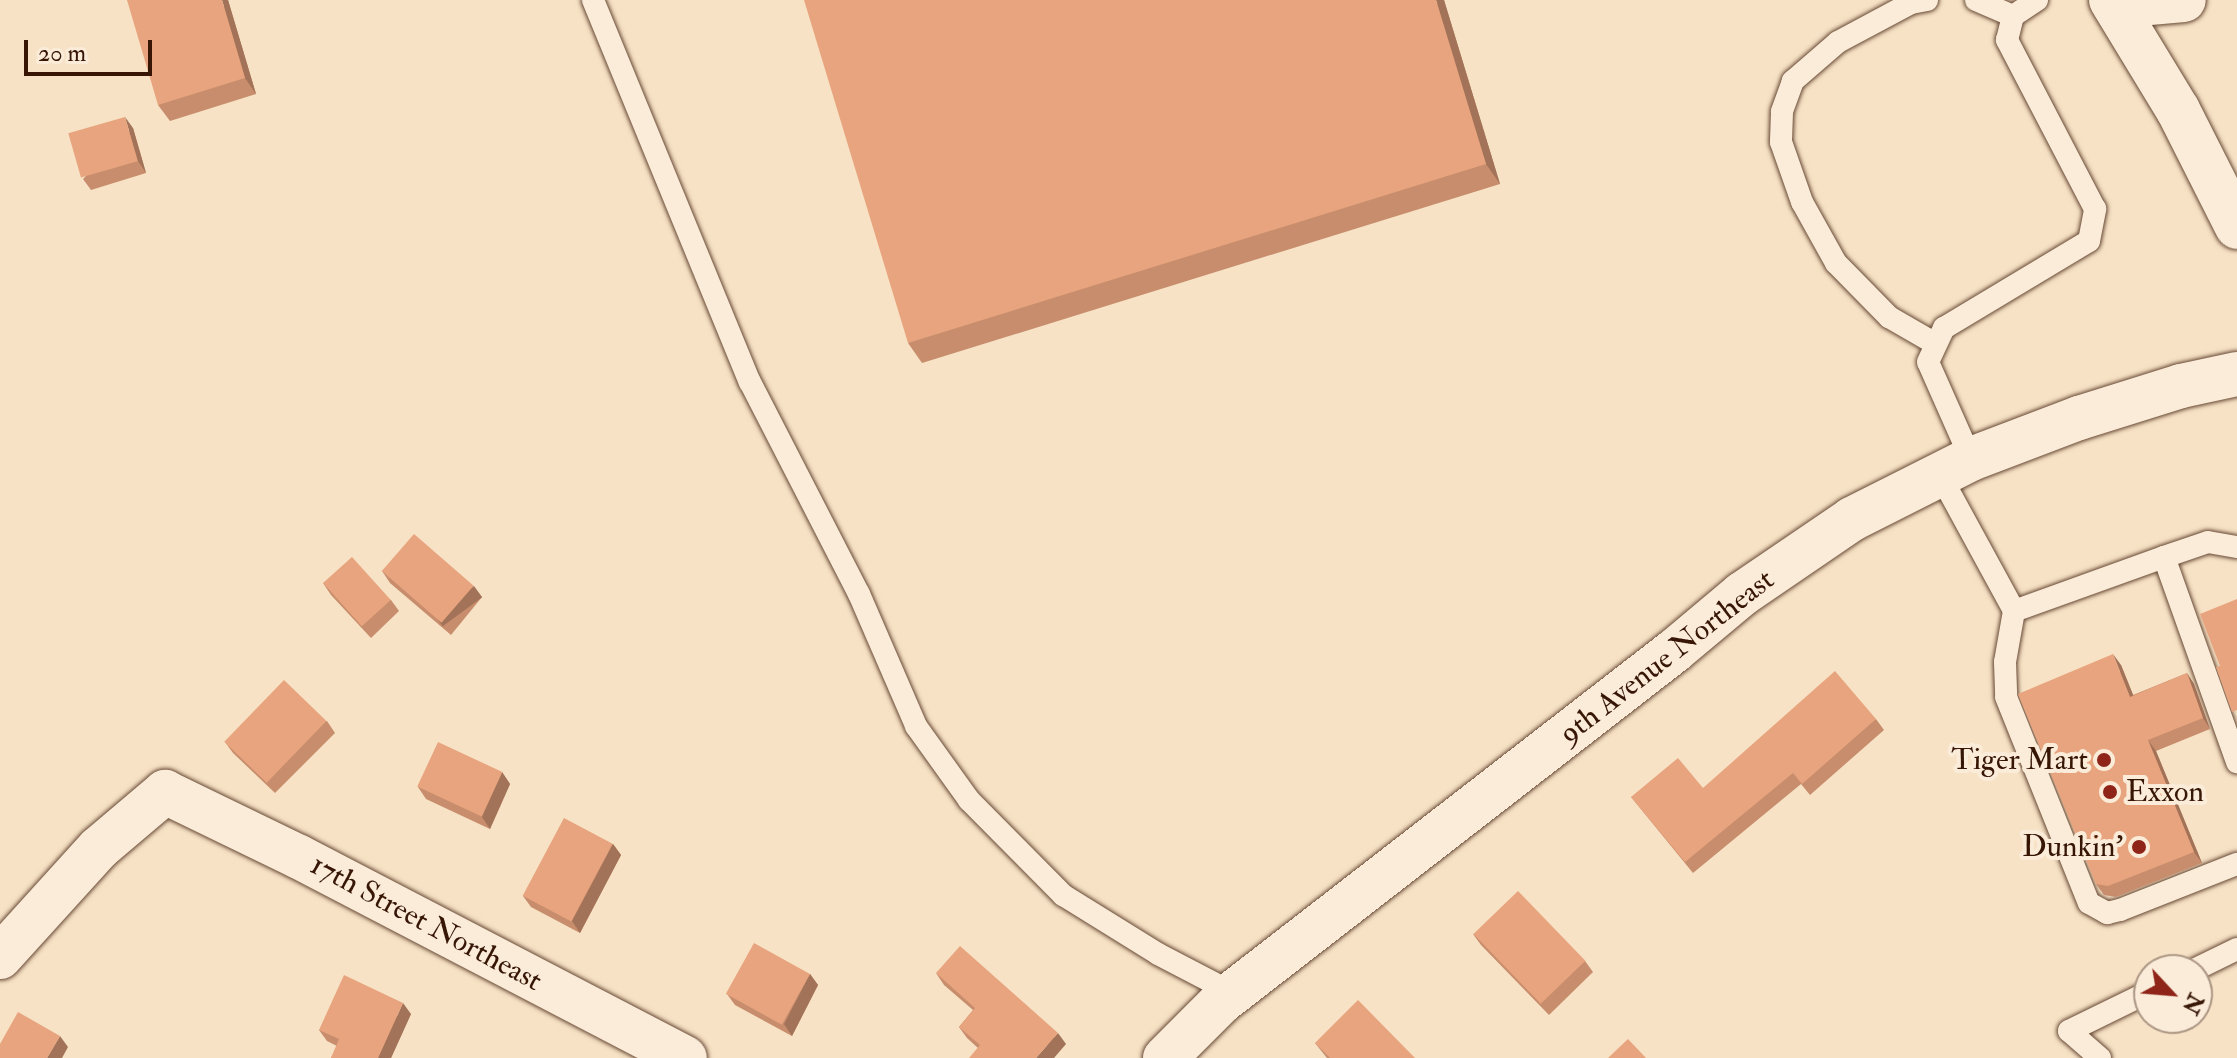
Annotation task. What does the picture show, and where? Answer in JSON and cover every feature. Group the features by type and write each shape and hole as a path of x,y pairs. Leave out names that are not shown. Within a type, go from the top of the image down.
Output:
{"street":[{"path":"2184,0 2113,3 2178,110 2237,227"},
{"name":"9th Avenue Northeast","path":"1165,1058 1233,993 1650,670 1742,594 1852,519 1956,467 2079,418 2181,386 2237,374"},
{"name":"17th Street Northeast","path":"0,957 99,848 165,792 299,857 685,1058"}],"lane":[{"path":"593,0 750,382 859,594 916,726 969,800 1063,895 1158,954 1233,993"},
{"path":"1927,0 1911,3 1838,42 1793,81 1782,112 1781,142 1802,202 1836,263 1889,317 1936,344"},
{"path":"1976,0 2013,16"},
{"path":"2037,0 2013,16 2007,40 2095,209 2089,241 1944,328 1928,362 1956,467 2014,611 2005,662 2006,697 2089,903 2102,912 2120,910 2237,864"},
{"path":"2014,611 2208,542 2227,542 2237,547"},
{"path":"2164,557 2237,762"},
{"path":"2213,961 2237,949"},
{"path":"2100,1058 2069,1031 2133,1000"}],"building":[{"path":"127,0 222,0 245,78 158,105"},
{"path":"804,0 1436,0 1486,164 908,343"},
{"path":"125,117 138,161 81,177 68,133"},
{"path":"414,534 474,586 441,623 382,571"},
{"path":"352,557 391,600 362,626 323,583"},
{"path":"2237,599 2237,710 2232,712 2216,667 2220,666 2200,614"},
{"path":"2113,654 2130,697 2187,673 2203,718 2148,740 2194,852 2108,886 2096,884 2018,694"},
{"path":"1835,671 1876,719 1802,784 1793,773 1685,862 1631,797 1678,758 1703,788"},
{"path":"284,680 326,721 267,783 224,742"},
{"path":"438,742 502,772 482,816 417,786"},
{"path":"564,818 613,844 571,922 523,896"},
{"path":"1518,891 1585,961 1541,1004 1473,934"},
{"path":"754,943 810,974 782,1025 726,994"},
{"path":"960,946 1058,1033 1036,1058 969,1058 980,1045 959,1027 975,1008 936,973"},
{"path":"344,975 403,1003 378,1058 331,1058 339,1039 319,1030"},
{"path":"1358,1000 1415,1058 1330,1058 1315,1043"},
{"path":"18,1012 60,1036 47,1058 0,1058 0,1044"},
{"path":"1628,1039 1646,1058 1608,1058"}],"place":[{"name":"Tiger Mart","path":"2104,760"},
{"name":"Exxon","path":"2110,792"},
{"name":"Dunkin'","path":"2139,847"}]}
